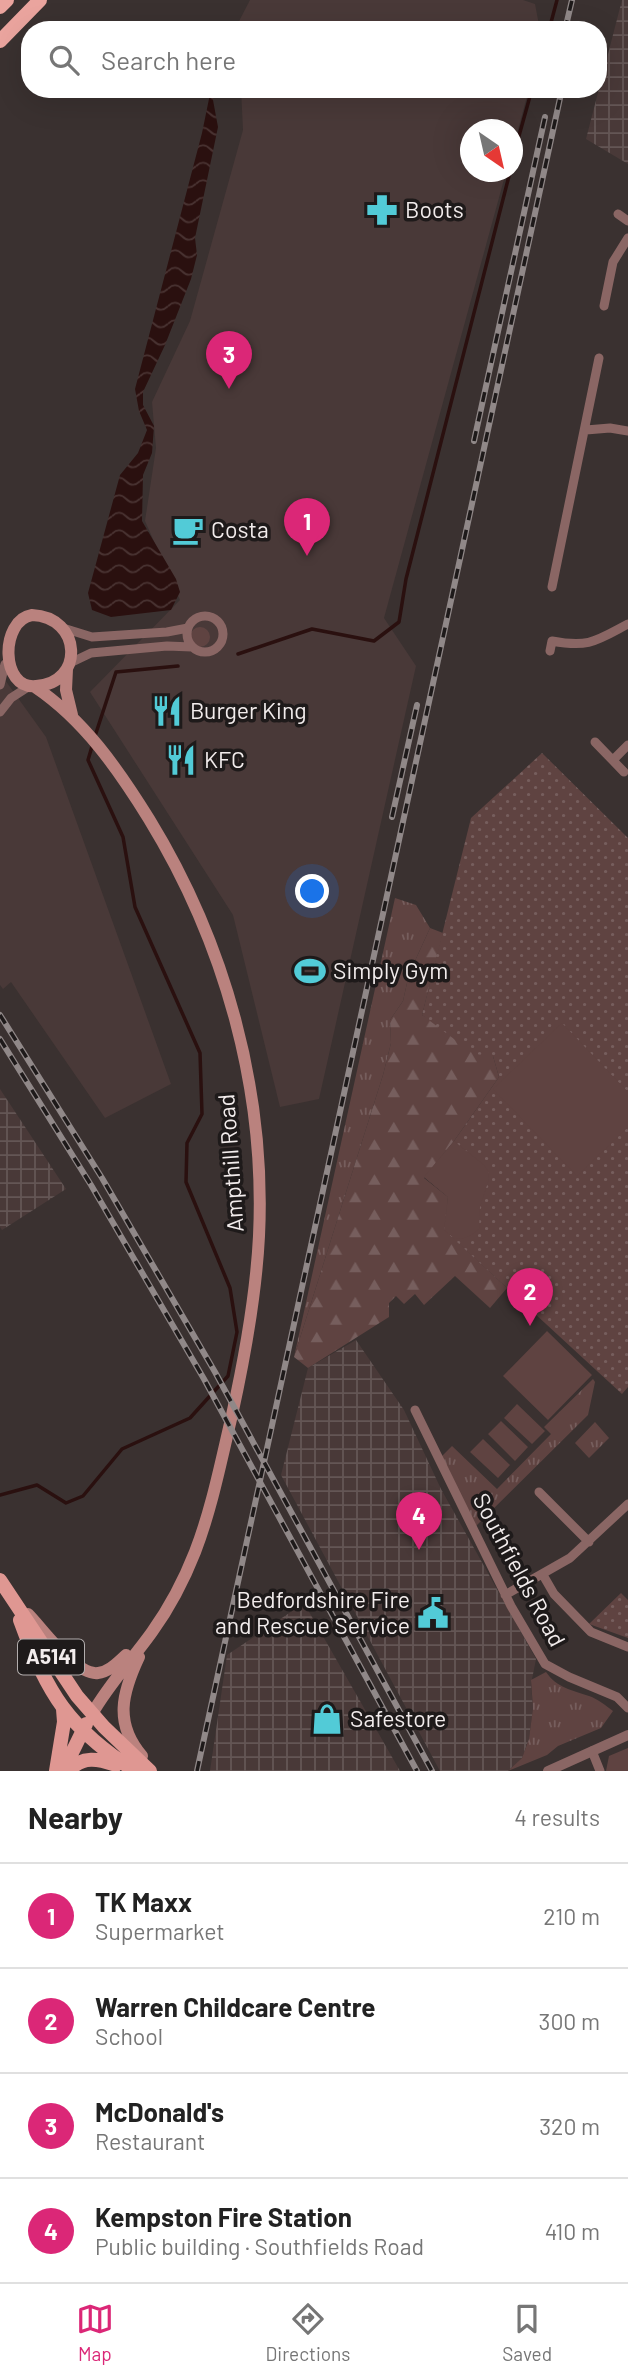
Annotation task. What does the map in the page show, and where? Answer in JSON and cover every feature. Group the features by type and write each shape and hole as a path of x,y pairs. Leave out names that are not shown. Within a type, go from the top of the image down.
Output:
{"highway":[{"path":"0,7 7,0"},
{"path":"0,41 40,0"}],"main road":[{"path":"0,620 19,620 32,615 47,617 64,628 71,648 66,690 72,715"},
{"path":"19,620 6,638 3,660 14,678 32,687 51,683 68,666"},
{"name":"Ampthill Road","path":"32,687 72,715 88,733 143,809 173,858 219,965 241,1045 254,1118 259,1208 257,1262 250,1324 217,1478 198,1543 172,1601 92,1714 152,1771"},
{"name":"A5141","path":"0,1580 77,1696 92,1714"},
{"path":"13,1599 76,1666 92,1673 104,1672 114,1666 150,1634"},
{"path":"13,1599 44,1679 63,1709 101,1748 133,1771"},
{"name":"Ampthill Road","path":"150,1634 126,1684 122,1703 128,1737 152,1771"},
{"path":"56,1771 64,1722 63,1709"},
{"path":"63,1771 92,1714"},
{"path":"69,1771 76,1763 94,1759 133,1771"}],"street":[{"path":"618,214 628,221"},
{"path":"604,306 613,262 628,238"},
{"path":"552,587 599,358"},
{"path":"586,430 610,428 628,431"},
{"path":"68,666 91,653 167,646 192,647 201,652 211,652 222,641 223,631 218,622 209,617 195,620 188,628 187,638 192,647"},
{"path":"550,651 552,641 583,645 593,643 628,624"},
{"path":"64,628 92,637 188,628"},
{"path":"0,685 3,660"},
{"path":"0,712 11,698 32,687"},
{"path":"595,742 624,772"},
{"path":"613,760 628,745"},
{"name":"Southfields Road","path":"415,1410 505,1595 545,1664 617,1697 628,1709"},
{"path":"539,1493 589,1542"},
{"path":"505,1595 570,1558 628,1504"},
{"path":"543,1575 554,1594 591,1632 628,1647"},
{"path":"548,1771 628,1735"},
{"path":"592,1751 600,1771"}],"shaded area":[{"path":"250,0 523,0 535,4 538,21 239,21"},
{"path":"622,0 628,0 628,164 586,139 597,98 607,98 607,58"},
{"path":"241,98 527,98 521,119 460,119 460,182 503,182 384,618 416,666 319,1099 280,1107 233,915 90,692 180,600 145,521 156,448 152,402 190,321 243,130"},
{"path":"0,673 46,737 171,1084 105,1118 11,982 3,989 0,985"},
{"path":"0,1089 66,1189 2,1230 0,1227"},
{"path":"356,1340 404,1410 441,1489 536,1659 531,1684 533,1708 529,1739 522,1758 508,1771 440,1771 281,1475 308,1368"},
{"name":"Safestore","path":"304,1603 400,1771 210,1771 227,1655"}],"green space":[{"path":"200,627 207,630 210,637 207,644 200,647 193,644 190,637 193,630"},
{"path":"542,753 628,838 628,1387 622,1394 444,1230 448,1197 424,1177 454,1141 499,1077 493,1056 474,1054 422,1015 471,818"},
{"path":"395,898 416,905 430,928 409,974 403,1001 390,1020 391,1043 383,1075 294,1357"},
{"path":"430,928 443,933 422,1015 493,1056 499,1077 424,1178 448,1197 445,1230 507,1288 490,1308 455,1276 424,1305 415,1294 404,1304 396,1296 389,1303 389,1317 308,1368 294,1357 383,1075 391,1043 390,1020 403,1001 409,974"},
{"path":"562,1023 628,1092 628,1127 577,1176 493,1089"},
{"path":"454,1141 484,1165 489,1179 480,1207 479,1229 468,1237 455,1239 444,1230 448,1197 424,1177"},
{"path":"547,1331 592,1375 548,1420 503,1376"},
{"path":"593,1379 595,1382 588,1415 476,1526 441,1457 452,1446 497,1489 551,1434 544,1427"},
{"path":"517,1404 545,1431 532,1444 504,1418"},
{"path":"501,1421 528,1447 515,1461 488,1434"},
{"path":"595,1422 609,1438 589,1458 575,1443"},
{"path":"483,1439 510,1465 498,1478 470,1452"},
{"path":"621,1593 628,1600 628,1638 589,1624"},
{"path":"546,1672 560,1685 592,1697 613,1711 601,1728 508,1771 522,1758 529,1739 533,1708 531,1680"},
{"path":"628,1748 628,1771 606,1771 609,1756"}],"water":[{"path":"209,98 214,98 218,127 195,238 197,255 191,279 165,345 143,392 143,405 154,426 152,453 143,475 142,521 176,579 180,592 171,610 111,617 92,610 88,593 120,475 138,453 147,430 139,411 135,389"}],"waterway":[{"path":"551,21 557,0"},
{"path":"523,121 530,98"},
{"path":"238,654 312,629 374,641 399,622 406,579 507,182"},
{"path":"95,736 116,672 178,666"},
{"path":"0,1495 37,1485 66,1503 83,1496 122,1449 190,1418 228,1376 237,1332 230,1288 186,1182 187,1143 202,1114 200,1053 135,907 123,837 88,760 93,743"}],"railway":[{"path":"567,21 572,0"},
{"path":"197,1771 560,98"},
{"path":"474,441 545,117"},
{"path":"392,817 417,705"},
{"path":"0,1015 102,1178 215,1372 432,1771"},
{"path":"0,1039 91,1185 204,1379 417,1771"}],"place":[{"name":"Boots","path":"382,210"},
{"name":"McDonald's","path":"229,389"},
{"name":"Costa","path":"188,530"},
{"name":"TK Maxx","path":"307,556"},
{"name":"Burger King","path":"167,711"},
{"name":"KFC","path":"181,760"},
{"name":"Simply Gym","path":"310,971"},
{"name":"Warren Childcare Centre","path":"530,1326"},
{"name":"Kempston Fire Station","path":"419,1550"},
{"name":"Bedfordshire Fire and Rescue Service","path":"433,1613"},
{"name":"Safestore","path":"327,1719"}]}
